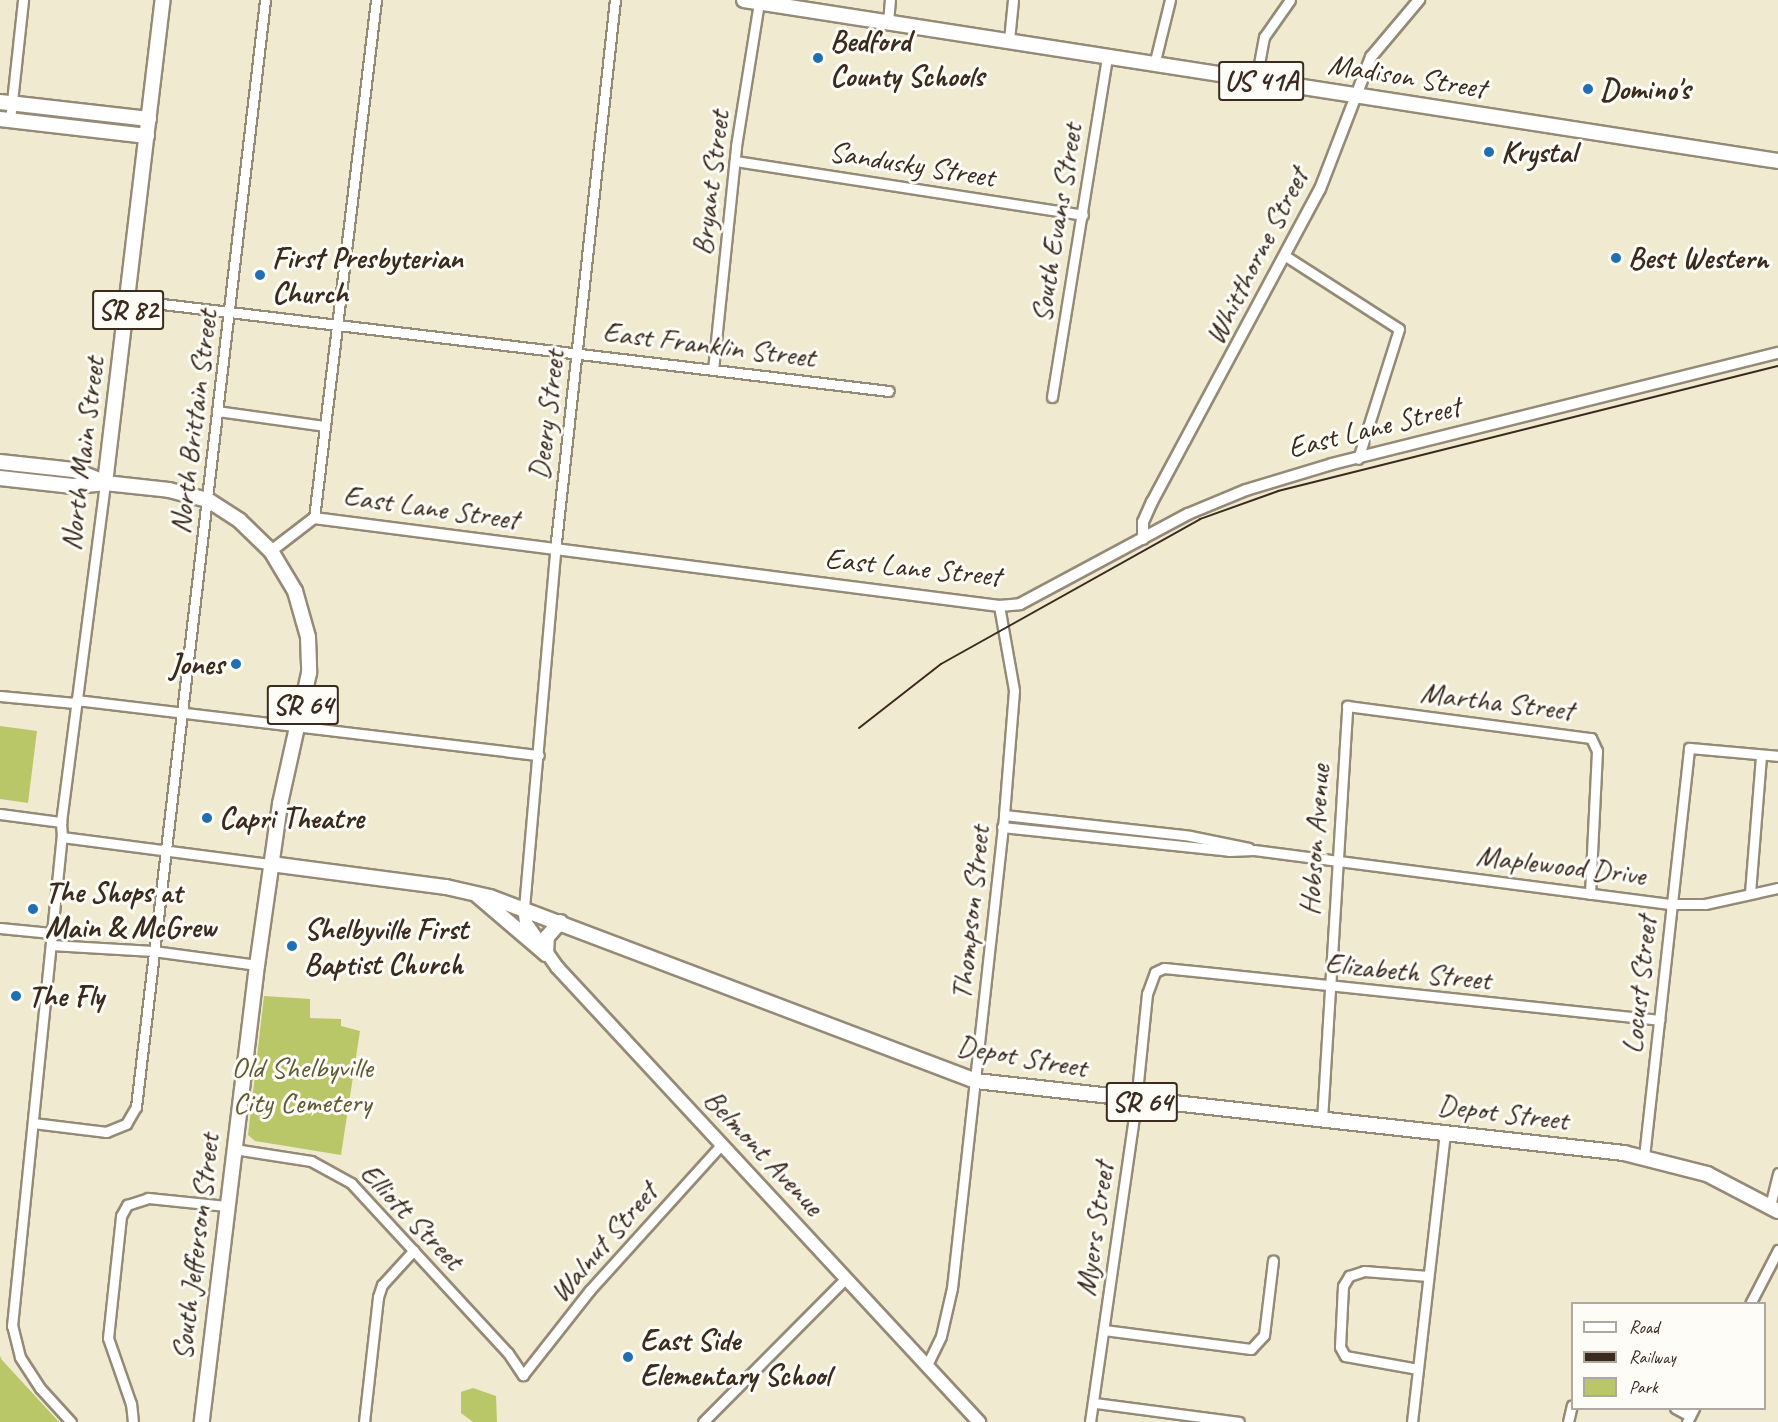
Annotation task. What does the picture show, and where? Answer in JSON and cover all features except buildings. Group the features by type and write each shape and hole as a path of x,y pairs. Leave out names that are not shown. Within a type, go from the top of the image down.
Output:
{"main road":[{"name":"North Main Street","path":"105,483 129,300 163,0"},
{"name":"Madison Street","path":"744,0 792,4 1154,65 1778,161"},
{"path":"6,102 149,119"},
{"path":"5,120 147,136"},
{"name":"SR 64","path":"0,462 74,470 105,483"},
{"name":"SR 64","path":"0,478 73,486 105,483 169,490 208,500 240,521 271,551 295,591 308,637 309,674 271,864 476,894 524,908"},
{"name":"South Jefferson Street","path":"202,1422 271,864"},
{"path":"476,894 546,954"},
{"name":"Depot Street","path":"524,908 976,1082 1136,1102 1445,1132 1644,1157 1707,1174 1774,1208"},
{"name":"Belmont Avenue","path":"524,908 526,923 546,954 979,1422"},
{"path":"546,954 547,937 560,922"}],"street":[{"path":"5,120 23,0"},
{"name":"North Brittain Street","path":"33,1123 106,1132 126,1124 136,1107 153,951 168,850 265,0"},
{"path":"314,519 376,0"},
{"name":"Deery Street","path":"524,908 555,551 615,0"},
{"path":"888,22 891,0"},
{"path":"1009,40 1013,0"},
{"path":"1154,65 1170,0"},
{"path":"1256,80 1264,37 1290,0"},
{"name":"Whitthorne Street","path":"1143,539 1143,522 1152,502 1287,257 1320,189 1371,57 1419,0"},
{"name":"Bryant Street","path":"713,370 735,161 759,2"},
{"name":"South Evans Street","path":"1052,397 1107,57"},
{"name":"Sandusky Street","path":"735,161 1083,215"},
{"path":"1287,257 1399,329 1358,459"},
{"name":"East Franklin Street","path":"129,300 230,314 578,352 889,390"},
{"name":"East Lane Street","path":"271,551 314,519 999,606 1020,604 1188,513 1246,490 1358,459 1778,353"},
{"path":"217,411 325,426"},
{"name":"North Main Street","path":"71,1422 40,1388 20,1357 12,1326 62,837 61,822 105,483"},
{"name":"Thompson Street","path":"927,1365 941,1336 952,1288 1004,815 1014,690 999,606"},
{"path":"0,696 76,701 298,729 539,755"},
{"name":"Hobson Avenue","path":"1322,1120 1347,706"},
{"name":"Martha Street","path":"1347,706 1591,738 1597,751 1590,894"},
{"name":"Locust Street","path":"1644,1157 1689,748 1761,754"},
{"path":"1750,893 1761,754 1778,756"},
{"path":"0,814 61,822"},
{"path":"1004,815 1201,837 1235,842 1254,850"},
{"path":"1002,826 1229,851 1254,850"},
{"path":"62,837 271,864"},
{"name":"Maplewood Drive","path":"1254,850 1672,904 1705,904 1778,888"},
{"path":"0,928 51,933"},
{"path":"51,945 153,951 257,965"},
{"name":"Elizabeth Street","path":"1155,972 1164,968 1329,988 1659,1020"},
{"name":"Myers Street","path":"1090,1422 1095,1403 1136,1102 1147,994 1155,972"},
{"path":"1412,1422 1445,1132"},
{"name":"Walnut Street","path":"523,1374 590,1290 722,1144"},
{"name":"Elliott Street","path":"234,1149 327,1167 351,1183 508,1353 523,1374"},
{"path":"1774,1208 1778,1173"},
{"path":"133,1422 131,1404 108,1338 121,1216 127,1205 148,1198 227,1206"},
{"path":"364,1422 378,1297 382,1285 414,1250"},
{"path":"1751,1302 1778,1250"},
{"path":"1104,1330 1251,1349 1264,1335 1273,1261"},
{"path":"1418,1369 1344,1356 1340,1347 1343,1286 1349,1276 1364,1271 1428,1276"},
{"path":"703,1422 846,1278"},
{"path":"1095,1403 1239,1422"}],"green space":[{"path":"0,726 37,731 28,803 0,799"},
{"name":"Old Shelbyville City Cemetery","path":"264,996 310,999 310,1018 341,1019 341,1026 360,1031 341,1155 255,1141 248,1135"},
{"path":"0,1356 2,1360 59,1422 0,1422"},
{"path":"473,1388 496,1396 497,1422 473,1422 461,1413 461,1392"}],"railway":[{"path":"859,728 941,664 1200,519 1278,491 1778,366"}],"place":[{"name":"Bedford County Schools","path":"818,58"},
{"name":"Domino's","path":"1588,89"},
{"name":"Krystal","path":"1489,152"},
{"name":"Best Western","path":"1616,258"},
{"name":"First Presbyterian Church","path":"260,275"},
{"name":"Jones","path":"236,664"},
{"name":"Capri Theatre","path":"207,818"},
{"name":"The Shops at Main & McGrew","path":"33,909"},
{"name":"Shelbyville First Baptist Church","path":"292,946"},
{"name":"The Fly","path":"16,996"},
{"name":"East Side Elementary School","path":"628,1357"}]}
